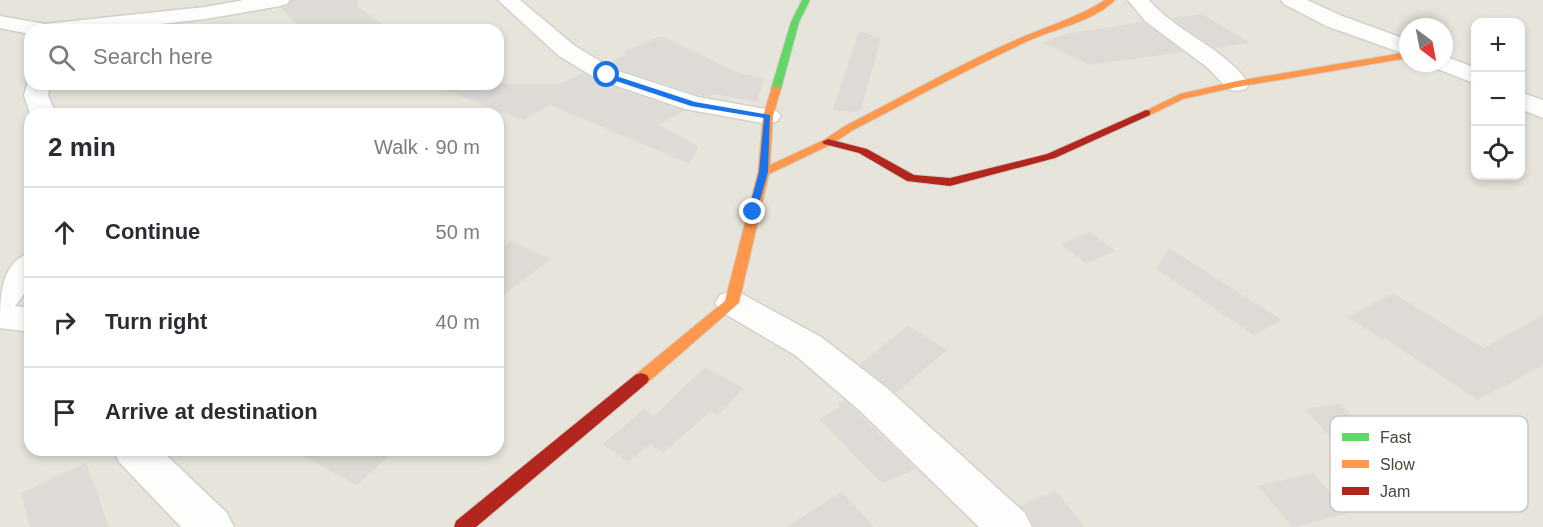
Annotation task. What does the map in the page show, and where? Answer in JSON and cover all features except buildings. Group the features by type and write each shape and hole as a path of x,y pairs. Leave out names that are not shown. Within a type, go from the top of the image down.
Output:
{"street":[{"path":"101,24 194,14 280,0"},
{"path":"508,0 567,51 607,75 694,104 768,116"},
{"path":"463,527 732,303 764,172 768,116 795,21 806,0"},
{"path":"764,172 828,142 849,128 996,53 1038,33 1085,16 1111,0"},
{"path":"1138,0 1152,17 1216,63 1238,84"},
{"path":"1291,0 1334,21 1399,45"},
{"path":"0,22 24,26"},
{"path":"828,142 863,151 911,178 950,182 1051,156 1180,97 1238,84 1399,57"},
{"path":"1453,67 1471,75"},
{"path":"37,90 36,95 41,108"},
{"path":"1525,101 1543,110"},
{"path":"0,302 24,271"},
{"path":"732,303 818,354 873,399 1009,527"},
{"path":"0,316 24,319"},
{"path":"140,456 211,527"}],"shaded area":[{"path":"0,0 1543,0 1543,527 0,527"}],"traffic: fast":[{"path":"776,89 795,22 806,0"}],"traffic: slow":[{"path":"764,172 828,142 849,128 985,58 1031,36 1082,16 1111,0"},
{"path":"1146,113 1180,97 1237,84 1399,57"},
{"path":"641,379 732,303 764,172 768,116 776,89"}],"traffic: jam":[{"path":"828,142 863,151 911,178 950,182 1051,156 1146,113"},
{"path":"463,527 641,379"}],"route":[{"path":"607,75 658,94 694,104 768,116 764,172 753,212"}]}
